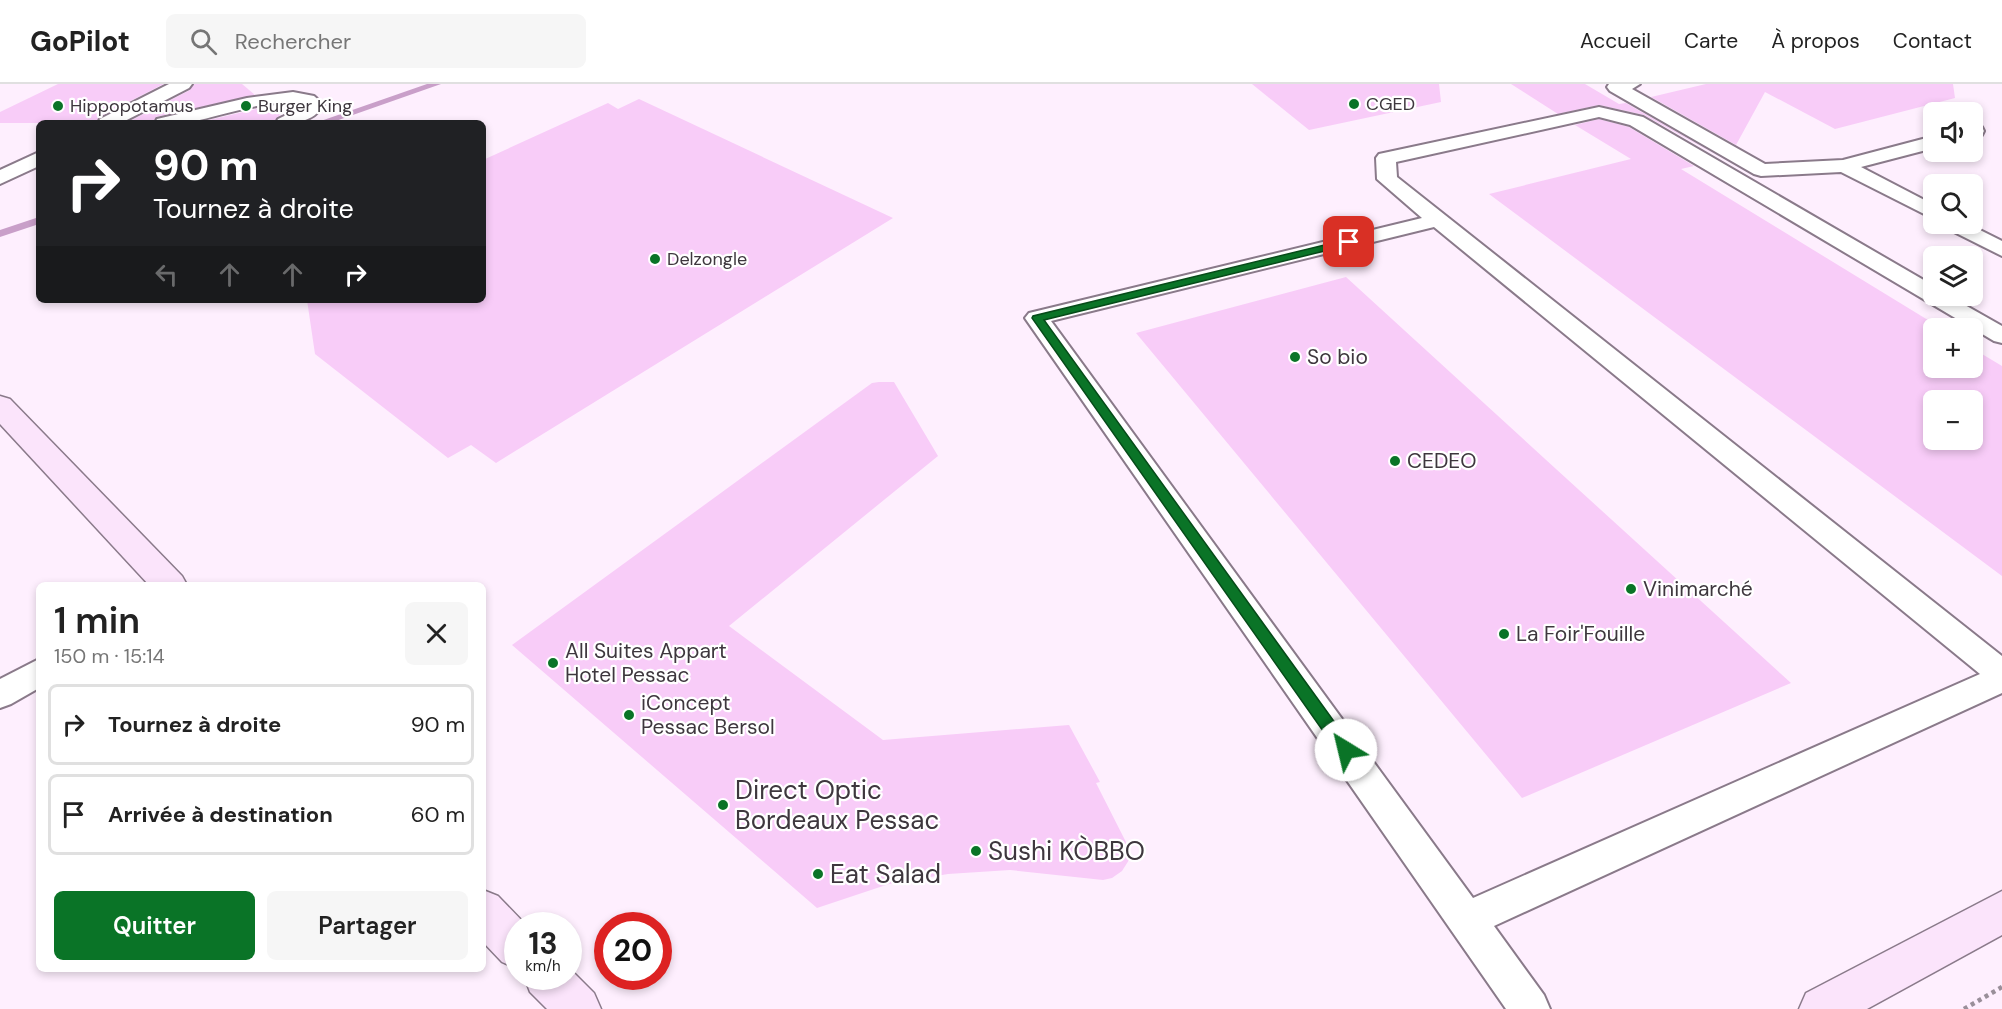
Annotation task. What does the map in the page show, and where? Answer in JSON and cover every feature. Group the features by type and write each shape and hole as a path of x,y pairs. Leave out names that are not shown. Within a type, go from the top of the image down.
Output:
{"street":[{"path":"0,406 167,582"},
{"path":"1822,1009 2002,912"},
{"path":"486,914 504,932"},
{"path":"560,990 578,1009"}],"lane":[{"path":"113,120 183,84"},
{"path":"1631,84 1616,87 1761,170 1844,166 1923,145"},
{"path":"173,120 263,90 296,87 308,92 314,99 315,105 311,111 292,120"},
{"path":"2002,336 1636,121 1599,112 1386,158 1387,179 2002,674"},
{"path":"3,177 36,160"},
{"path":"1844,166 1923,207"},
{"path":"3,177 36,182"},
{"path":"1438,220 1037,318 1530,1009"},
{"path":"1972,234 2002,250"},
{"path":"0,694 36,674"},
{"path":"1466,920 2002,679"}],"path":[{"path":"1964,1009 2002,987"}],"building":[{"name":"Hippopotamus","path":"58,84 164,84 99,117 98,120 36,120 36,123 0,123 0,112"},
{"path":"194,84 242,84 255,95 156,117 154,120 132,120 190,90"},
{"name":"CGED","path":"1252,84 1439,84 1441,102 1309,130"},
{"path":"1511,84 1585,84 1619,104 1626,103 1722,158 1644,115 1599,105 1558,114"},
{"path":"1706,84 1953,84 1955,98 1940,102 1923,102 1923,106 1835,129 1765,92 1736,145 1651,97"},
{"name":"Delzongle","path":"639,99 893,218 496,463 471,445 448,458 315,354 307,303 486,303 486,159 608,103 618,109"},
{"path":"269,106 280,115 276,120 209,120"},
{"path":"1599,119 1629,127 1694,166 1681,169 1925,318 1923,378 1983,378 1983,355 2002,366 2002,576 1489,194 1631,159 1575,125"},
{"path":"1346,277 1791,683 1522,798 1136,333"},
{"path":"894,382 938,456 729,626 883,740 1069,725 1100,782 1096,783 1129,848 1129,860 1122,871 1112,878 1103,880 1010,870 948,874 889,884 817,908 512,645 872,383"}],"waterway":[{"path":"329,120 436,84"},
{"path":"0,234 36,221"}],"place":[{"name":"CGED","path":"1354,104"},
{"name":"Hippopotamus","path":"58,106"},
{"name":"Burger King","path":"246,106"},
{"name":"Delzongle","path":"655,259"},
{"name":"So bio","path":"1295,357"},
{"name":"CEDEO","path":"1395,461"},
{"name":"Vinimarché","path":"1631,589"},
{"name":"La Foir'Fouille","path":"1504,634"},
{"name":"All Suites Appart Hotel Pessac","path":"553,663"},
{"name":"iConcept Pessac Bersol","path":"629,715"},
{"name":"Direct Optic Bordeaux Pessac","path":"723,805"},
{"name":"Sushi KÒBBO","path":"976,851"},
{"name":"Eat Salad","path":"818,874"}],"route":[{"path":"1346,750 1037,318 1349,242"}]}
